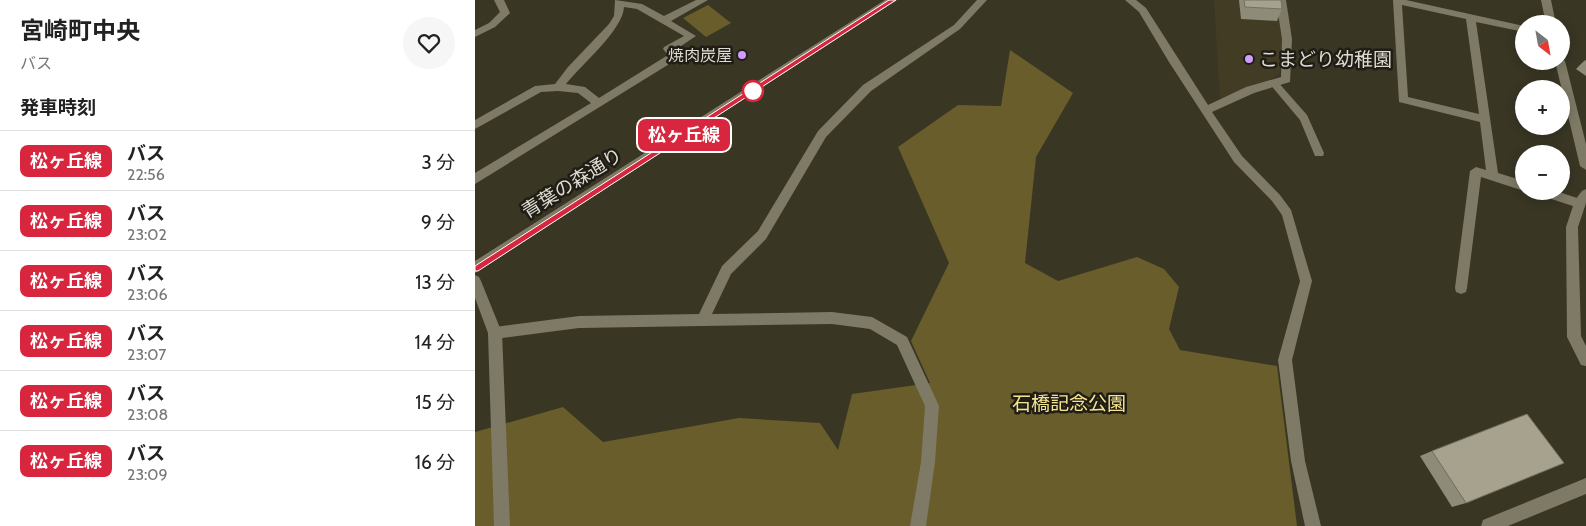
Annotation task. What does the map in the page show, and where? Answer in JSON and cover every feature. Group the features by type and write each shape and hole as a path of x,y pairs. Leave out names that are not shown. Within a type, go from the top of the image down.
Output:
{"street":[{"path":"475,34 492,25 505,13 499,0"},
{"path":"665,20 703,0"},
{"name":"青葉の森通り","path":"475,268 892,0"},
{"path":"703,320 726,270 762,235 822,134 867,88 957,27 982,0"},
{"path":"1130,0 1143,10 1238,159 1287,214 1306,281 1285,360 1298,460 1313,526"},
{"path":"1206,110 1251,90 1286,79 1288,50 1286,21 1281,0"},
{"path":"1545,0 1549,15"},
{"path":"1485,119 1414,104 1403,99 1397,1 1515,27"},
{"path":"475,179 675,56 668,49 691,36 639,6 620,2 619,16 613,26 578,62 559,87"},
{"path":"1471,18 1493,177"},
{"path":"1562,70 1586,166"},
{"path":"475,125 539,89 559,87 581,90 599,103"},
{"path":"1461,288 1476,172 1515,183"},
{"path":"1570,196 1583,198 1573,227 1574,337 1586,360"},
{"path":"475,281 495,333 502,526"},
{"path":"495,333 579,322 832,318 872,322 901,341 932,406 928,462 918,526"},
{"path":"1489,526 1586,486"}],"lane":[{"path":"1274,83 1304,118 1319,153"}],"shaded area":[{"name":"こまどり幼稚園","path":"1214,0 1276,0 1283,44 1279,74 1272,79 1249,86 1220,99"}],"green space":[{"path":"708,5 731,23 706,37 683,18"},
{"name":"石橋記念公園","path":"1010,50 1073,93 1036,157 1025,263 1058,281 1137,257 1164,269 1179,287 1169,329 1180,350 1277,366 1297,526 475,526 475,432 563,407 603,442 739,418 820,423 838,450 852,394 930,383 911,341 949,263 898,147 958,105 1001,106"}],"building":[{"path":"1244,0 1281,0 1282,9 1245,7"},
{"path":"1527,414 1564,463 1466,503 1432,451"}],"bus line":[{"name":"松ヶ丘線","path":"475,269 622,176 892,0"}],"place":[{"name":"焼肉炭屋","path":"742,55"},
{"name":"こまどり幼稚園","path":"1249,59"}]}
